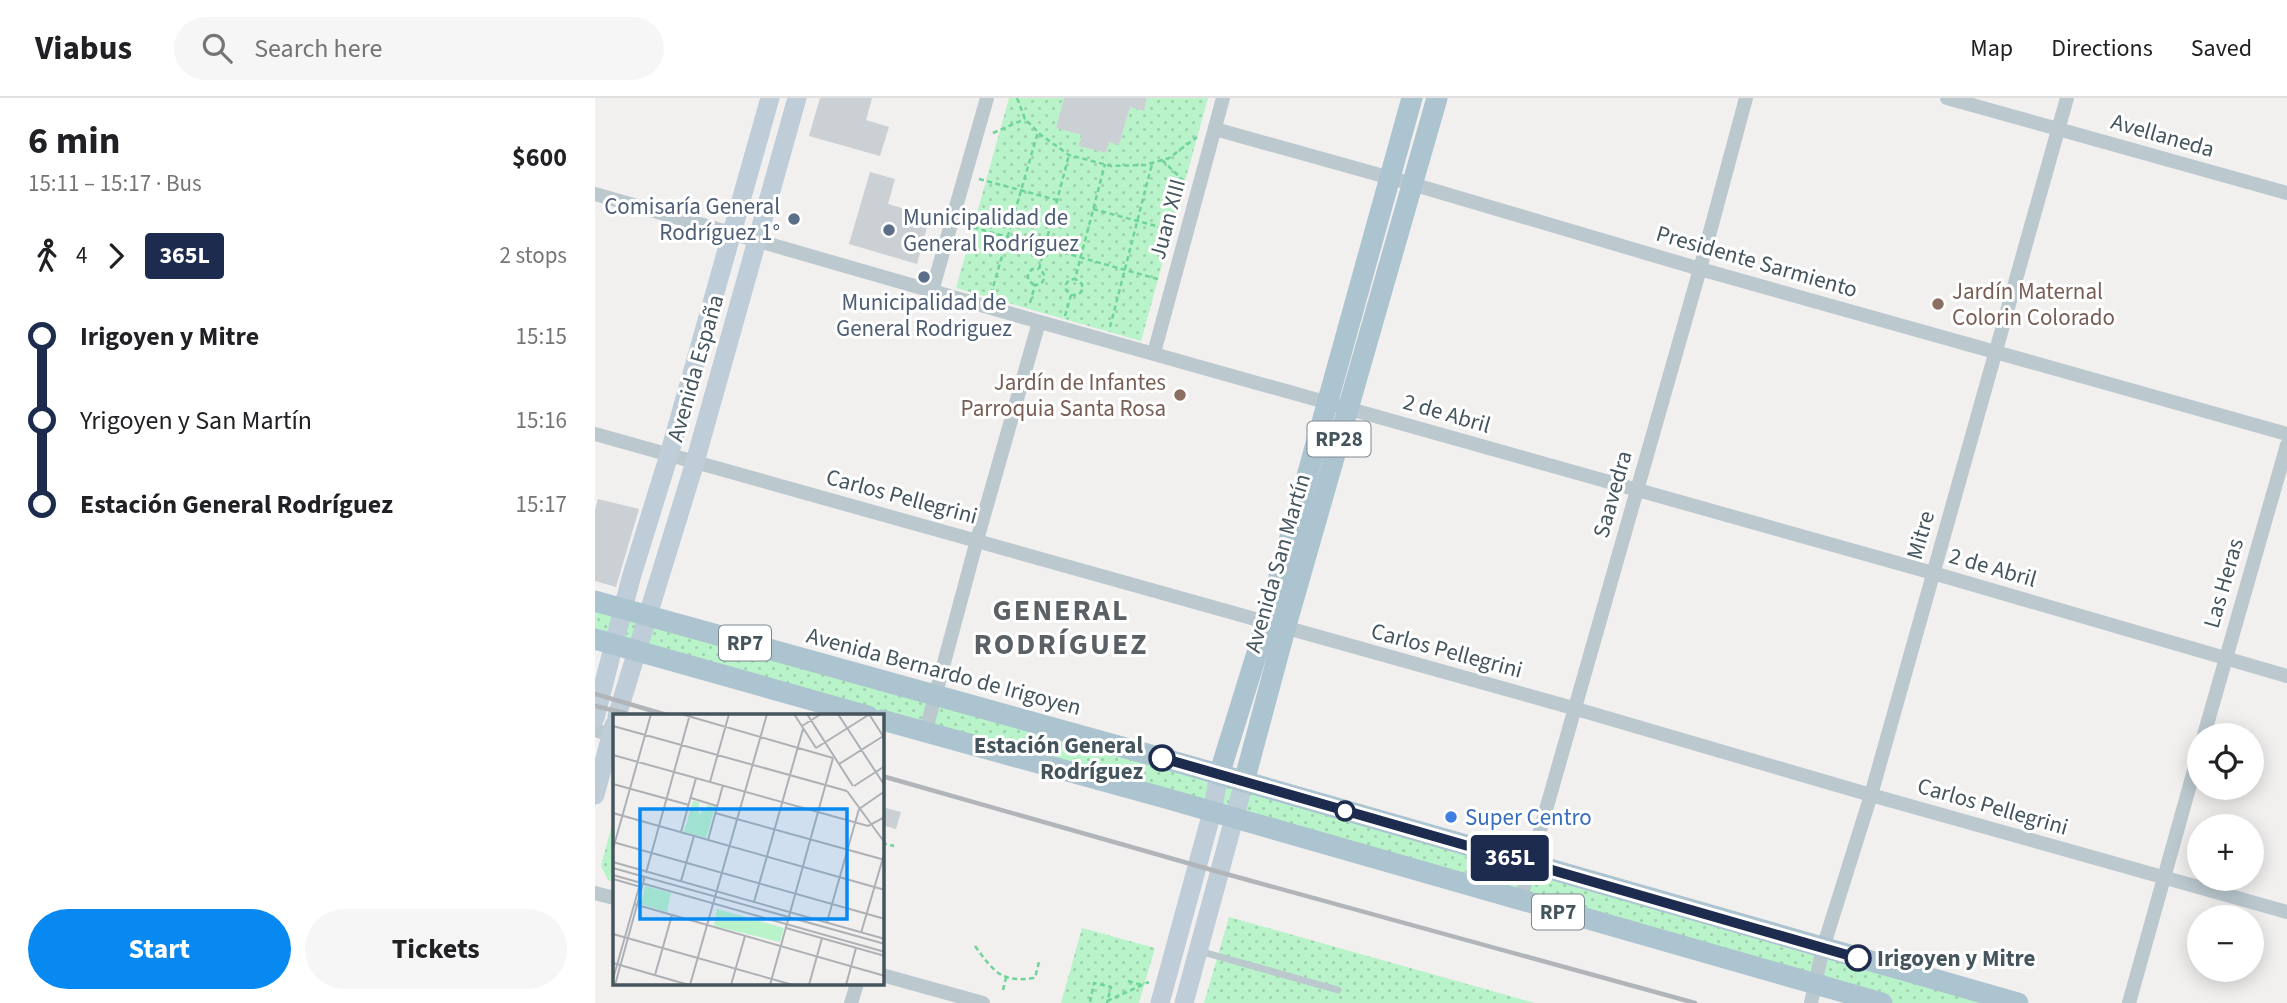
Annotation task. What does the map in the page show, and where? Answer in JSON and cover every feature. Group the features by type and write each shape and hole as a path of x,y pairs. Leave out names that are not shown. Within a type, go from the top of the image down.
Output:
{"main road":[{"name":"Avenida España","path":"615,645 770,98"},
{"name":"Avenida España","path":"615,645 648,615 695,462 797,98"},
{"name":"Avenida San Martín","path":"1198,951 1244,782 1275,626 1337,405 1390,179 1412,98"},
{"name":"Avenida San Martín","path":"1337,405 1412,184 1437,98"},
{"name":"RP7","path":"595,600 624,608"},
{"name":"Avenida Bernardo de Irigoyen","path":"624,608 2018,1003"},
{"name":"Avenida San Martín","path":"1168,975 1212,811 1219,775 1275,626"},
{"name":"RP7","path":"615,645 861,714"},
{"path":"595,718 615,645"},
{"path":"595,795 609,726 615,645"},
{"name":"RP7","path":"884,720 1212,811 1520,901 1813,994 1882,1003"},
{"name":"RP28","path":"1184,1003 1198,951"},
{"name":"RP28","path":"1160,1003 1168,975"}],"street":[{"path":"932,291 987,98"},
{"name":"Juan XIII","path":"1154,353 1223,98"},
{"name":"Saavedra","path":"1520,901 1746,98"},
{"name":"Avellaneda","path":"1947,98 2287,193"},
{"name":"Mitre","path":"1813,994 1823,948 1871,795 2067,98"},
{"name":"Presidente Sarmiento","path":"1215,129 1700,269 2287,433"},
{"name":"2 de Abril","path":"595,194 2287,676"},
{"path":"926,730 1033,320"},
{"name":"Carlos Pellegrini","path":"595,434 1573,708 2287,912"},
{"name":"Las Heras","path":"2207,723 2287,445"},
{"path":"2129,1003 2187,796"},
{"path":"595,893 613,898"},
{"path":"884,976 983,1003"},
{"path":"851,1003 856,986"}],"lane":[{"path":"1198,951 1338,990"}],"path":[{"path":"1017,98 1025,120 1038,132 1069,155 1105,164 1145,165 1169,158 1193,142 1207,128 1215,129"},
{"path":"975,141 1025,120"},
{"path":"987,307 1038,132"},
{"path":"1039,269 1069,155"},
{"path":"1162,160 1197,193"},
{"path":"1107,340 1153,163"},
{"path":"1075,279 1105,164"},
{"path":"965,175 1057,200"},
{"path":"1093,209 1186,234"},
{"path":"952,222 1173,283"},
{"path":"1032,269 1039,269 1044,273 1044,279 1041,284 1035,285 1028,281 1028,274 1032,269"},
{"path":"1075,279 1082,284 1082,291 1078,295 1071,295 1066,290 1066,284 1075,279"},
{"path":"1033,320 1035,285"},
{"path":"1062,328 1071,295"},
{"path":"884,844 894,846"},
{"path":"975,946 996,972 1006,978 1035,978 1039,962"},
{"path":"1107,1002 1168,975"},
{"path":"1003,990 1006,978"},
{"path":"1128,981 1142,985"},
{"path":"1090,1002 1094,983 1111,987 1107,1002"}],"green space":[{"path":"1009,98 1064,98 1056,128 1082,135 1080,146 1106,153 1109,142 1119,144 1130,107 1144,111 1147,98 1208,98 1141,341 956,288"},
{"path":"595,601 2018,1003 1882,1003 884,721 884,714 860,714 595,639"},
{"path":"613,821 613,882 608,880 601,866"},
{"path":"1229,917 1535,1003 1204,1003"},
{"path":"1082,928 1155,948 1139,1003 1061,1003"}],"building":[{"path":"820,98 872,98 866,120 889,127 880,156 809,136"},
{"path":"1064,98 1147,98 1144,111 1130,107 1119,145 1109,142 1106,153 1079,146 1082,135 1056,128"},
{"name":"Municipalidad de General Rodríguez","path":"870,172 895,179 888,204 930,216 917,264 849,244"},
{"path":"598,499 639,509 616,587 595,581 595,510"},
{"path":"884,808 901,812 896,829 884,826"}],"railway":[{"path":"595,694 663,714"},
{"path":"595,706 625,713"},
{"path":"884,777 1695,1003"}],"bus line":[{"name":"365L","path":"1162,758 1858,958"}],"place":[{"name":"Comisaría General Rodríguez 1°","path":"794,219"},
{"name":"Municipalidad de General Rodríguez","path":"889,230"},
{"name":"Municipalidad de General Rodriguez","path":"924,277"},
{"name":"Jardín Maternal Colorin Colorado","path":"1938,304"},
{"name":"Jardín de Infantes Parroquia Santa Rosa","path":"1180,395"},
{"name":"Estación General Rodríguez","path":"1162,758"},
{"name":"Super Centro","path":"1451,817"},
{"name":"Irigoyen y Mitre","path":"1858,958"}],"district":[{"name":"GENERAL RODRÍGUEZ","path":"1061,627"}]}
